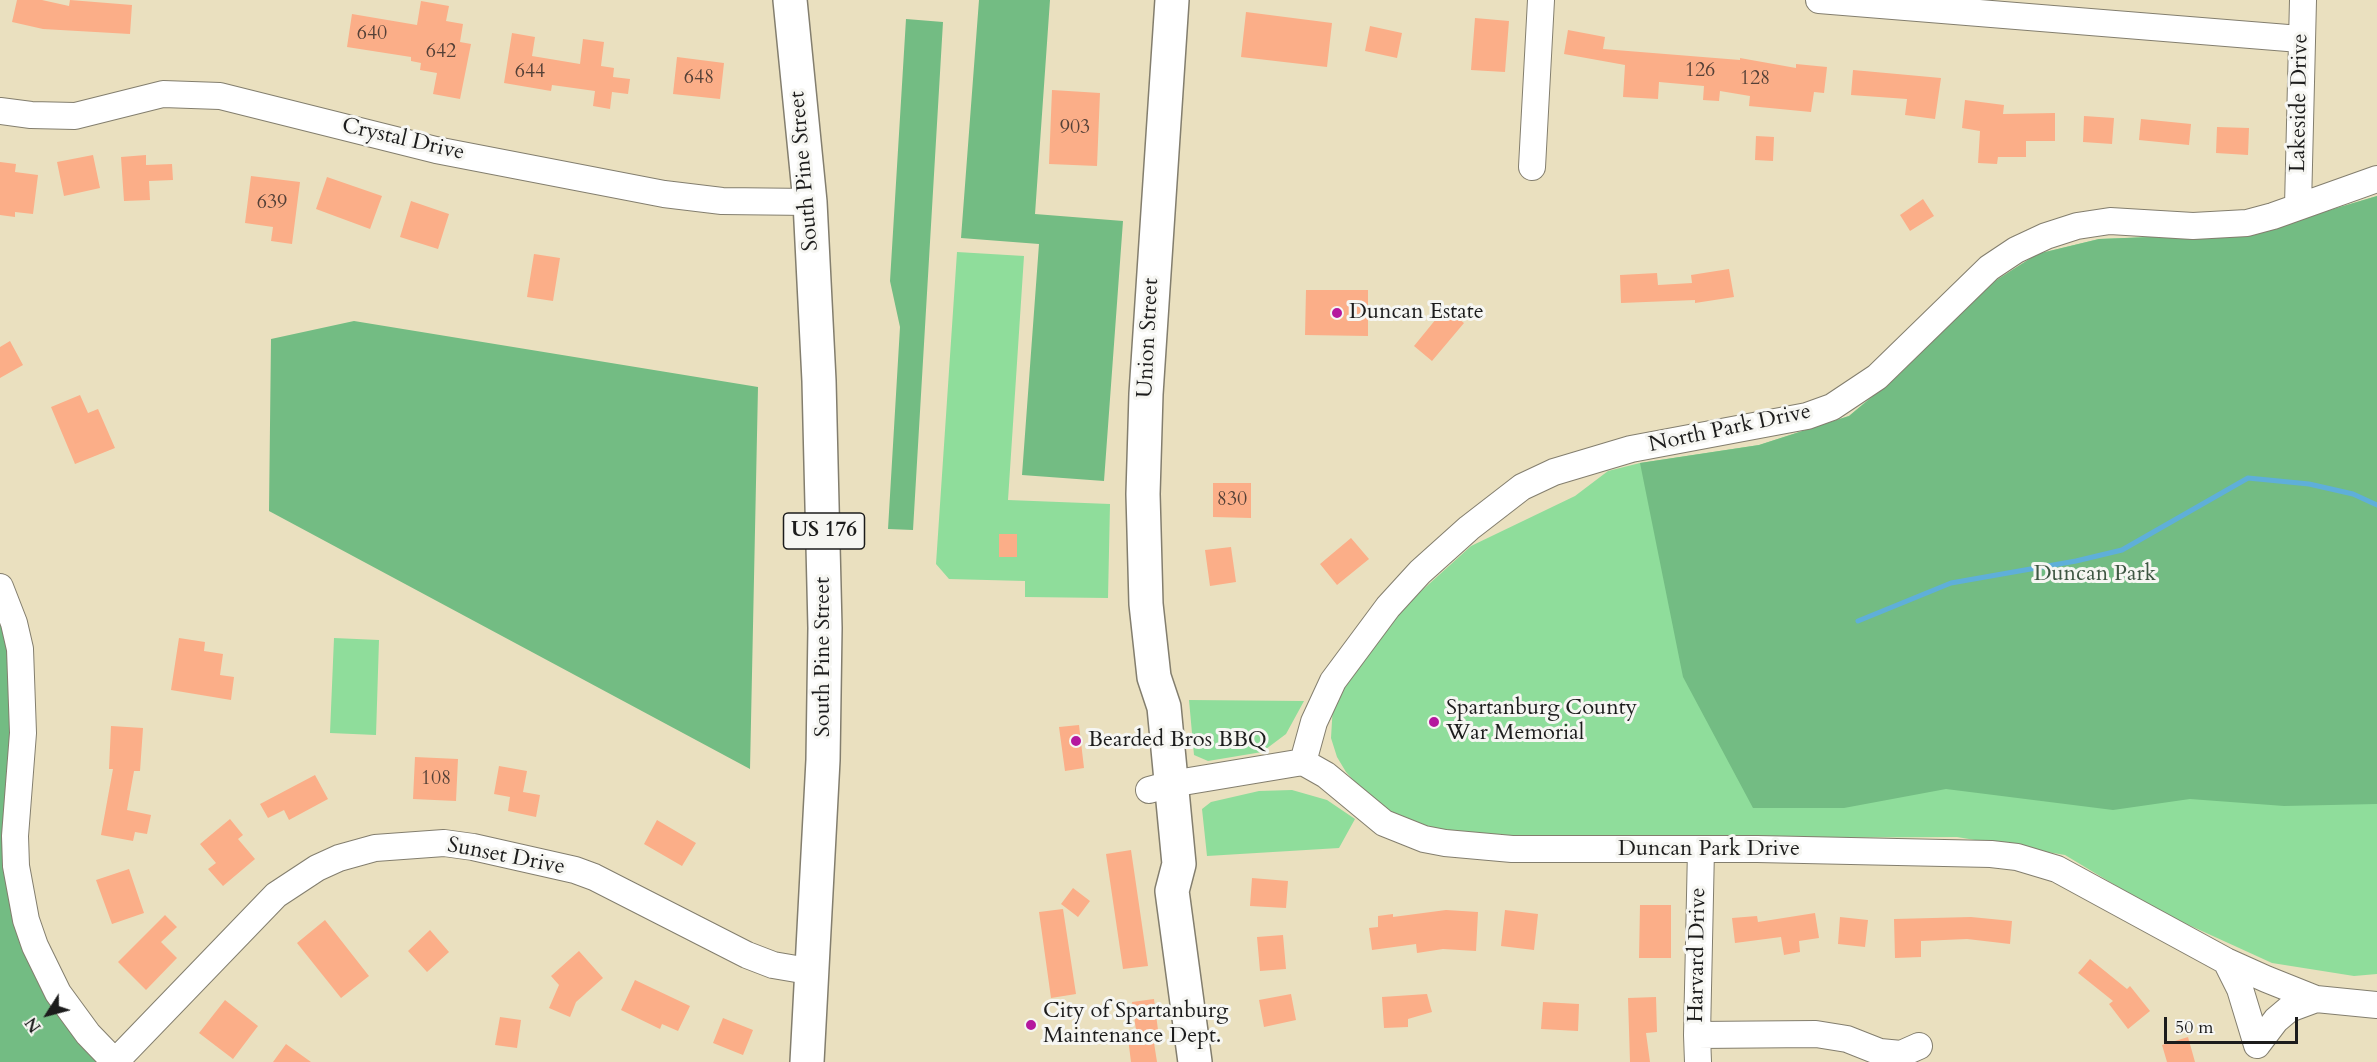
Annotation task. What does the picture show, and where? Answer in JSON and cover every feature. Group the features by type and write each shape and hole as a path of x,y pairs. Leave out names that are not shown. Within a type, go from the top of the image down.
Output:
{"main road":[{"name":"South Pine Street","path":"790,0 810,202 820,404 825,628 813,972 807,1062"},
{"name":"Union Street","path":"1172,0 1145,405 1146,604 1154,677 1143,691 1160,787 1159,878 1172,891 1195,1062"}],"street":[{"path":"1532,167 1541,0"},
{"path":"1819,0 2300,39"},
{"name":"Lakeside Drive","path":"2298,206 2300,39 2303,0"},
{"name":"Crystal Drive","path":"0,111 31,115 75,116 163,94 219,96 436,150 664,194 722,201 810,202"},
{"name":"North Park Drive","path":"1303,762 1314,722 1333,681 1388,607 1420,572 1469,528 1522,487 1554,472 1631,449 1807,416 1832,407 1877,377 1989,268 2016,250 2046,236 2077,226 2110,221 2220,226 2273,216 2377,179"},
{"path":"0,586 14,623 20,650 23,733 15,836 19,884 26,920 35,946 58,993 88,1034 115,1062"},
{"path":"1160,787 1303,762"},
{"name":"Duncan Park Drive","path":"1303,762 1326,775 1384,823 1424,839 1512,849 1701,849 1991,854 2017,857 2057,869 2226,962 2316,999"},
{"name":"Sunset Drive","path":"115,1062 276,895 317,868 339,858 375,848 444,843 473,847 574,870 594,877 747,955 773,965 813,972"},
{"name":"Harvard Drive","path":"1698,1062 1696,1035 1701,849"},
{"path":"2226,962 2240,988 2257,1054"},
{"path":"2257,1054 2266,979"},
{"path":"2257,1054 2276,1020 2289,1009 2316,999 2377,1005"},
{"path":"1696,1035 1816,1034 1847,1039 1880,1052 1901,1054 1919,1046"}],"green space":[{"path":"979,0 1050,0 1035,214 1123,221 1104,481 1022,475 1039,244 961,238"},
{"path":"906,19 943,22 913,530 888,529 900,327 890,281"},
{"name":"Duncan Park","path":"2377,196 2377,974 2354,976 2272,963 2158,911 2065,855 1957,837 1511,839 1451,833 1414,823 1373,802 1346,772 1337,757 1331,738 1333,704 1347,677 1397,613 1471,546 1575,496 1608,471 1640,463 1759,445 1849,416 2037,254 2099,239 2253,233"},
{"name":"Duncan Park","path":"2377,196 2377,804 2284,806 2190,799 2113,810 1946,789 1844,808 1753,808 1683,677 1640,463 1759,445 1849,416 1900,374 1987,286 2037,254 2099,239 2253,233"},
{"path":"957,252 1024,256 1008,500 1110,504 1108,598 1025,597 1025,581 949,579 936,564"},
{"path":"354,321 758,387 750,769 269,511 271,339"},
{"path":"0,587 5,597 26,920 115,1062 0,1062"},
{"path":"334,638 379,640 376,735 330,733"},
{"path":"1189,700 1304,701 1286,734 1262,752 1208,761 1194,755"},
{"path":"1292,790 1327,800 1355,819 1339,848 1207,856 1202,809 1211,802 1259,791"}],"building":[{"path":"17,0 42,0 69,6 70,0 132,5 130,34 43,29 12,22"},
{"path":"421,1 449,6 446,21 463,24 460,42 471,44 460,99 433,94 437,73 420,70 421,63 411,61 411,57 347,47 352,14 417,25"},
{"path":"1246,12 1332,23 1327,67 1241,57"},
{"path":"1475,18 1509,21 1505,72 1471,70"},
{"path":"1370,26 1402,33 1397,58 1365,51"},
{"path":"1568,30 1605,37 1603,49 1740,60 1740,58 1796,68 1796,64 1827,67 1824,93 1814,92 1811,112 1749,106 1750,96 1720,91 1719,101 1703,100 1704,86 1659,82 1658,99 1623,97 1625,65 1564,54"},
{"path":"512,33 535,37 532,56 580,64 583,39 604,42 601,66 614,68 613,77 630,79 628,94 612,92 610,109 593,106 595,91 552,85 551,91 504,83"},
{"path":"677,57 724,63 720,99 673,94"},
{"path":"1853,70 1941,78 1935,119 1905,115 1907,99 1851,95"},
{"path":"1052,90 1100,93 1097,166 1049,164"},
{"path":"1965,100 2004,105 2003,114 2055,113 2055,141 2026,141 2026,157 1998,157 1997,164 1978,163 1980,131 1962,128"},
{"path":"2084,116 2114,118 2112,144 2083,142"},
{"path":"2141,119 2191,124 2189,145 2139,140"},
{"path":"2217,127 2249,128 2248,155 2216,153"},
{"path":"1756,136 1774,137 1773,161 1755,160"},
{"path":"93,155 100,188 64,196 57,162"},
{"path":"146,155 146,165 172,164 173,180 149,181 150,200 124,201 121,157"},
{"path":"0,162 16,164 15,172 38,175 33,214 15,212 15,217 0,215"},
{"path":"251,176 300,182 292,244 271,241 273,227 245,223"},
{"path":"327,177 382,196 370,229 316,209"},
{"path":"1923,199 1934,216 1910,231 1900,215"},
{"path":"411,201 449,214 438,249 400,237"},
{"path":"534,254 560,258 553,301 527,297"},
{"path":"1729,269 1734,297 1695,303 1695,300 1621,303 1620,275 1657,273 1658,285 1692,283 1691,275"},
{"name":"Duncan Estate","path":"1306,290 1368,290 1368,336 1305,335"},
{"path":"1445,308 1464,323 1432,361 1414,346"},
{"path":"10,341 23,365 0,378 0,347"},
{"path":"80,395 88,413 98,409 115,448 75,464 51,407"},
{"path":"1213,483 1251,483 1251,518 1213,517"},
{"path":"999,534 1017,534 1017,557 999,557"},
{"path":"1351,538 1369,559 1337,585 1320,564"},
{"path":"1231,547 1236,582 1210,586 1205,550"},
{"path":"179,638 205,642 204,651 223,654 220,675 234,677 231,700 171,690"},
{"path":"1079,725 1084,768 1065,771 1059,727"},
{"path":"111,726 143,728 140,771 134,771 127,810 151,815 147,834 135,832 133,841 101,835 113,769 109,769"},
{"path":"415,757 458,759 456,801 413,799"},
{"path":"499,766 527,771 523,792 540,795 536,817 508,811 510,797 494,794"},
{"path":"315,775 328,799 289,820 284,810 268,818 260,804"},
{"path":"230,819 243,835 238,839 255,859 223,886 208,869 216,863 200,844"},
{"path":"657,820 696,843 682,866 644,844"},
{"path":"1131,850 1148,966 1123,969 1106,854"},
{"path":"129,869 144,913 112,924 96,880"},
{"path":"1252,878 1288,881 1286,908 1250,906"},
{"path":"1073,888 1090,901 1078,917 1061,904"},
{"path":"1640,905 1671,905 1671,958 1639,958"},
{"path":"1063,909 1076,994 1051,998 1039,912"},
{"path":"1446,910 1478,912 1476,951 1443,949 1417,953 1416,944 1372,950 1369,928 1378,927 1378,916 1393,914 1393,917"},
{"path":"1505,910 1538,914 1534,950 1501,946"},
{"path":"1815,913 1819,938 1799,941 1800,952 1784,955 1781,937 1735,943 1732,918 1757,916 1758,922"},
{"path":"165,915 177,927 161,942 177,958 146,990 118,962"},
{"path":"1840,917 1868,920 1865,947 1838,944"},
{"path":"1971,917 2012,921 2010,944 1967,939 1921,941 1921,957 1895,958 1894,919"},
{"path":"325,920 369,976 341,998 297,943"},
{"path":"430,930 449,952 427,972 408,951"},
{"path":"1283,935 1286,969 1260,971 1257,937"},
{"path":"579,951 603,978 576,1002 570,1017 549,1008 559,985 551,976"},
{"path":"2090,959 2127,989 2130,986 2150,1011 2128,1029 2109,1004 2113,1001 2078,973"},
{"path":"635,980 690,1006 678,1031 662,1024 660,1029 621,1010"},
{"path":"1291,994 1296,1020 1264,1027 1259,1000"},
{"path":"1427,994 1432,1012 1408,1019 1408,1027 1384,1028 1382,997"},
{"path":"1656,997 1657,1032 1646,1033 1650,1062 1630,1062 1628,998"},
{"path":"1154,999 1158,1030 1152,1030 1157,1062 1131,1062 1128,1038 1137,1037 1132,1002"},
{"path":"225,1000 258,1026 233,1059 199,1033"},
{"path":"1543,1002 1579,1004 1578,1031 1541,1029"},
{"path":"500,1017 521,1020 517,1048 495,1045"},
{"path":"723,1018 753,1030 743,1055 713,1043"},
{"path":"2188,1037 2195,1062 2167,1062 2162,1045"},
{"path":"286,1044 311,1062 273,1062"}],"waterway":[{"path":"1858,621 1951,583 2076,561 2122,550 2248,478 2309,484 2353,494 2377,505"}],"place":[{"name":"Duncan Estate","path":"1337,313"},
{"name":"Spartanburg County War Memorial","path":"1434,722"},
{"name":"Bearded Bros BBQ","path":"1076,741"},
{"name":"City of Spartanburg Maintenance Dept.","path":"1031,1025"}]}
